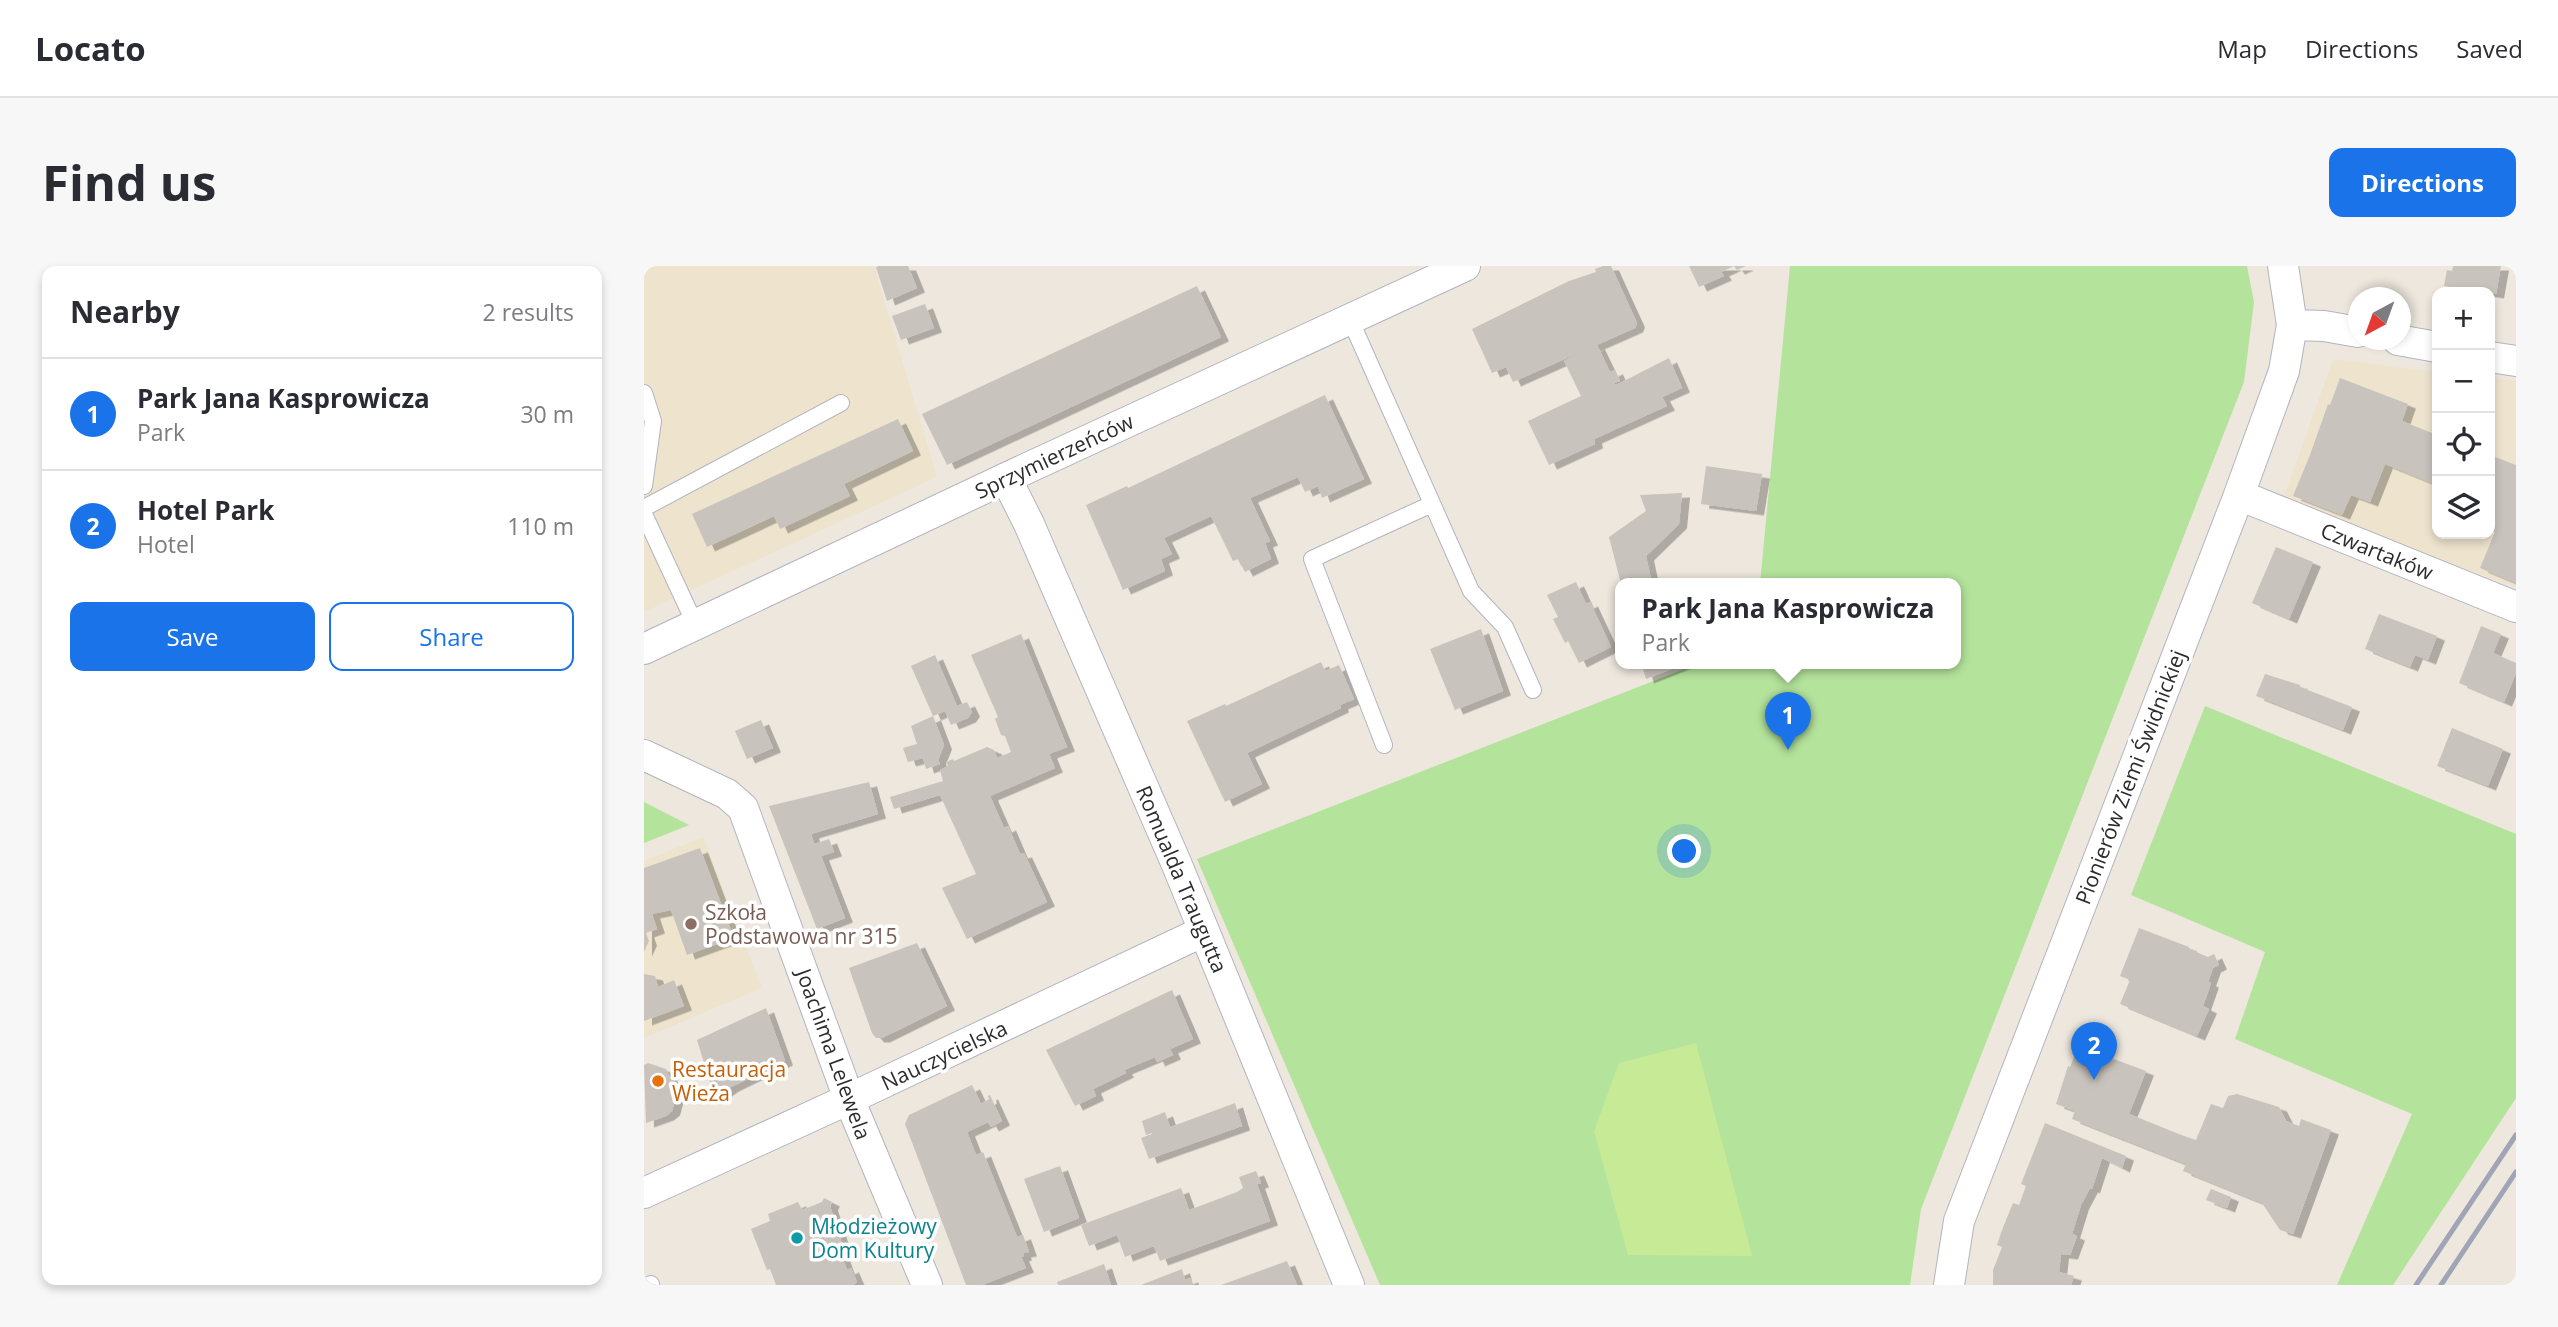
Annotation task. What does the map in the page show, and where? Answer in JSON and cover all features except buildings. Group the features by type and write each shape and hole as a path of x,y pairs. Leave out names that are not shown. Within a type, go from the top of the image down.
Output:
{"street":[{"name":"Sprzymierzeńców","path":"644,649 1465,266"},
{"name":"Pionierów Ziemi Świdnickiej","path":"1949,1285 1959,1220 2284,372 2292,326 2283,266"},
{"path":"2292,326 2324,326 2348,330"},
{"path":"2411,342 2432,346"},
{"path":"2495,358 2516,361"},
{"name":"Romualda Traugutta","path":"1006,478 1029,524 1204,931 1349,1285"},
{"name":"Czwartaków","path":"2239,495 2516,607"},
{"name":"Joachima Lelewela","path":"644,755 727,794 743,808 849,1099 928,1285"},
{"name":"Nauczycielska","path":"644,1193 1204,931"}],"lane":[{"path":"1350,319 1471,591 1505,627 1533,690"},
{"path":"644,393 653,421 644,486"},
{"path":"644,508 841,403"},
{"path":"1384,745 1312,559 1432,504"},
{"path":"644,514 695,624"}],"shaded area":[{"path":"644,266 874,266 937,477 644,612"},
{"path":"2333,359 2432,371 2432,539 2495,539 2495,379 2516,381 2516,587 2282,502"},
{"name":"Szkoła Podstawowa nr 315","path":"703,837 762,988 644,1038 644,861"}],"green space":[{"path":"1790,266 2247,266 2254,302 2244,382 1921,1209 1910,1285 1380,1285 1197,859 1684,669 1961,669 1961,578 1761,578"},
{"path":"2205,706 2516,834 2516,1098 2393,1285 2337,1285 2412,1114 2235,1039 2265,952 2131,895"},
{"path":"644,802 689,825 644,843"},
{"path":"1696,1043 1752,1256 1628,1255 1594,1131 1619,1063"}],"railway":[{"path":"2416,1285 2516,1135"},
{"path":"2441,1285 2516,1172"}],"place":[{"name":"Park Jana Kasprowicza","path":"1788,750"},
{"name":"Szkoła Podstawowa nr 315","path":"691,924"},
{"name":"Hotel Park","path":"2094,1080"},
{"name":"Restauracja Wieża","path":"658,1081"},
{"name":"Młodzieżowy Dom Kultury","path":"797,1238"}]}
